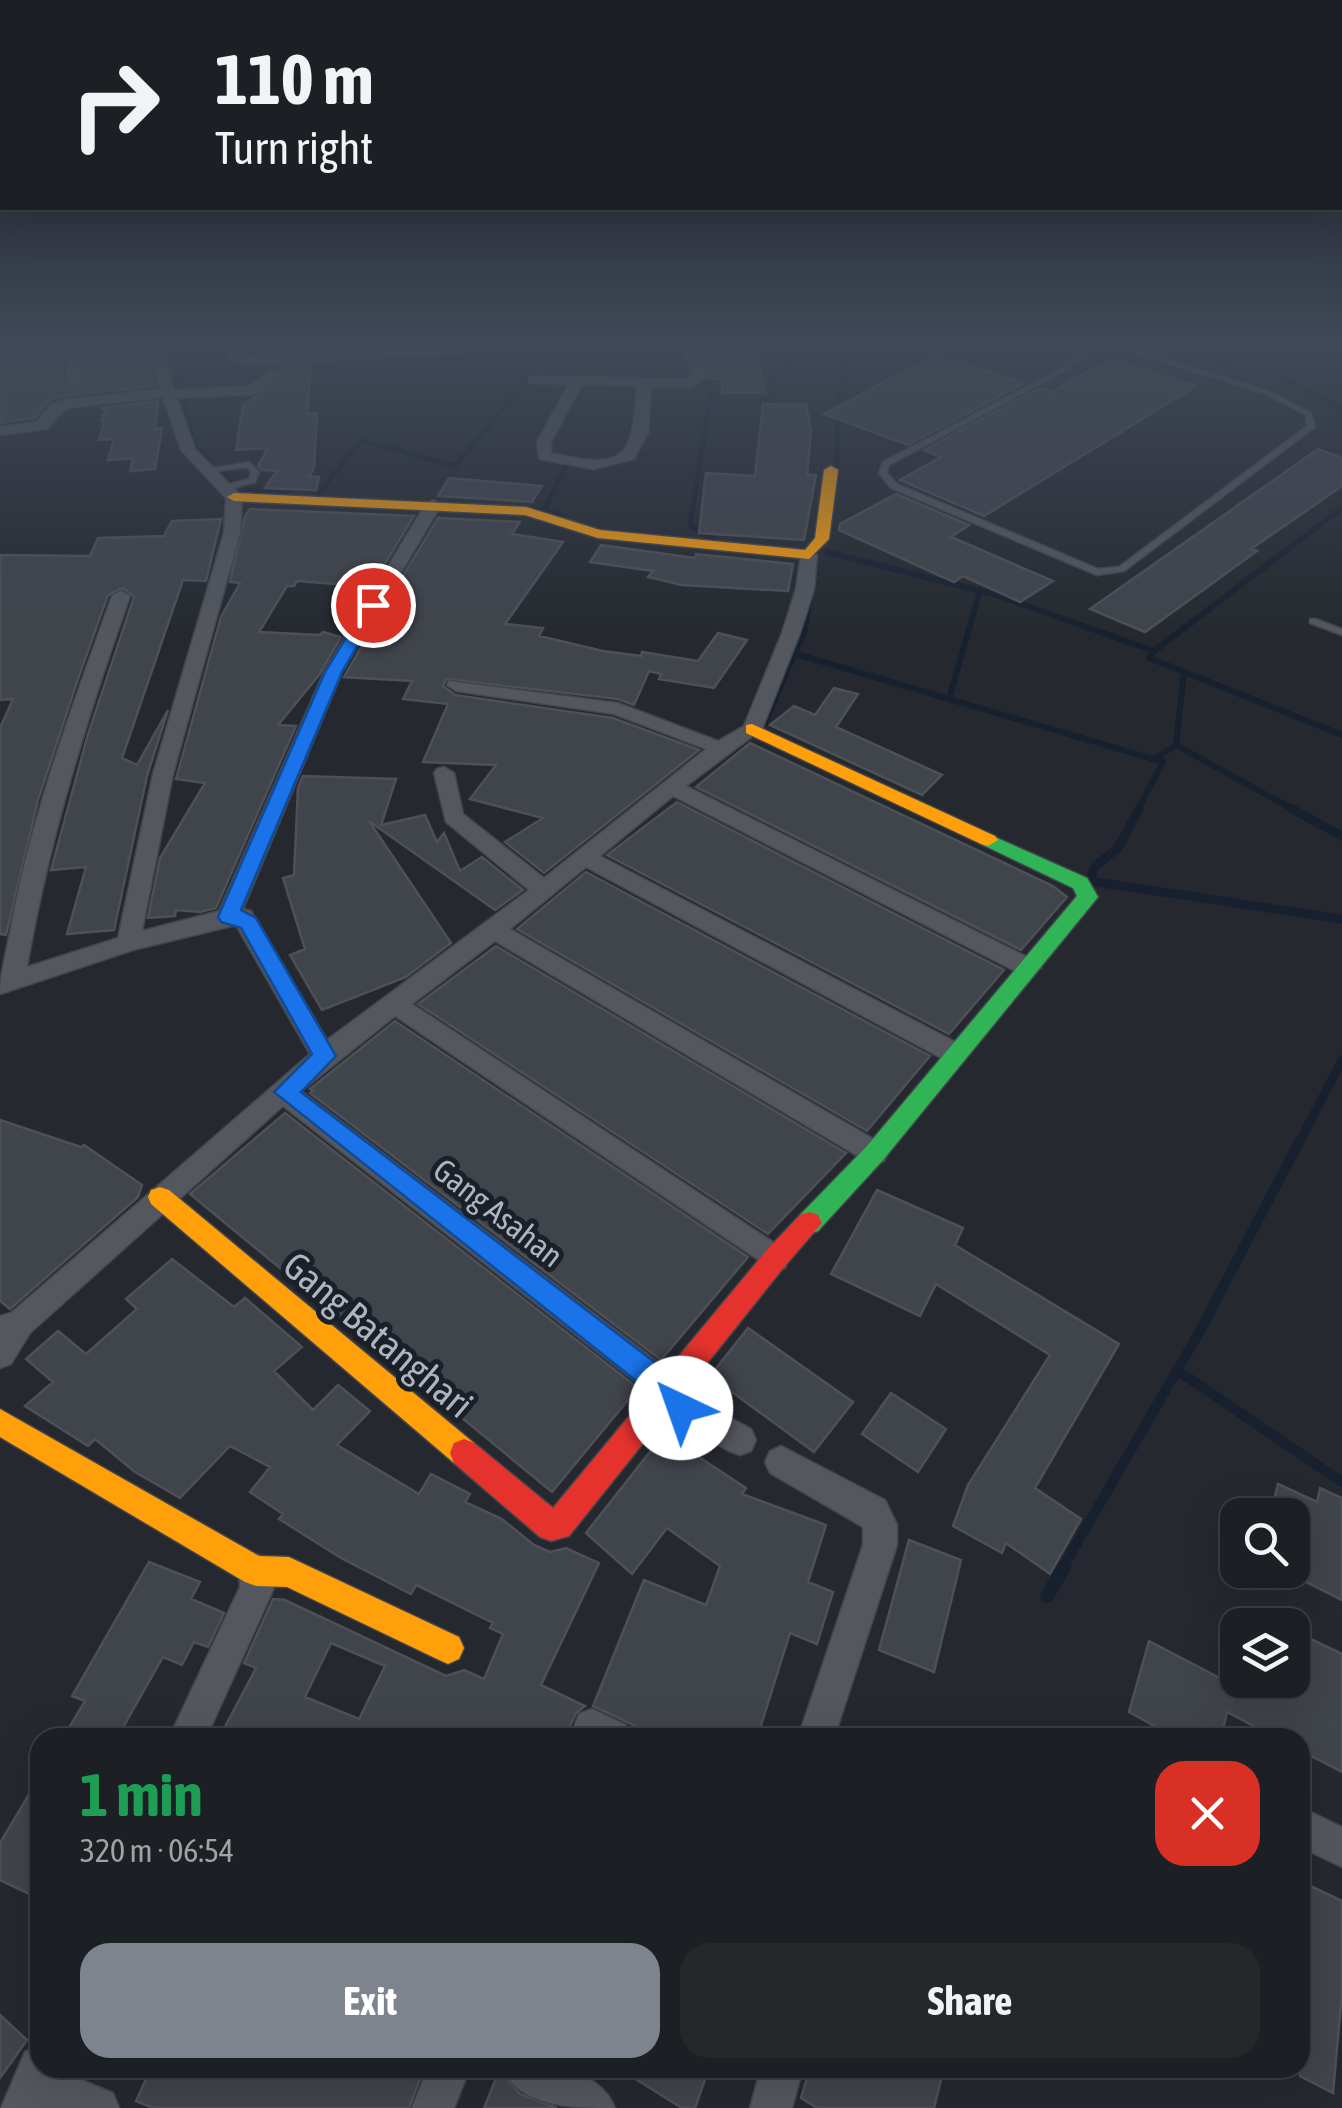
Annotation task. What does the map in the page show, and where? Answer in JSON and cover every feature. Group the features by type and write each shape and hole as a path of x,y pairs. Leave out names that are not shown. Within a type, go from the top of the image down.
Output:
{"street":[{"path":"184,439 188,450 231,492 526,511 598,534 809,555"},
{"path":"547,439 542,450 544,456 604,464 628,457 637,439"},
{"path":"0,1354 10,1327 324,1056 494,930 720,748 752,729 791,633 809,555 822,539 831,470"},
{"path":"128,943 162,774 232,533 231,492"},
{"path":"228,917 334,672 433,506"},
{"path":"7,983 32,873 80,710 121,596"},
{"path":"456,685 585,701 639,714 720,748"},
{"path":"665,1393 775,1260 875,1153 1088,897 1080,883 752,729"},
{"path":"444,773 453,817 543,889"},
{"path":"674,788 1030,968"},
{"path":"584,857 954,1054"},
{"path":"7,983 128,943 228,917 243,918 324,1056"},
{"path":"494,930 875,1153"},
{"path":"394,1004 775,1260"},
{"name":"Gang Asahan","path":"286,1092 665,1393 740,1440"},
{"name":"Gang Batanghari","path":"160,1197 551,1526 566,1519 665,1393"},
{"path":"0,1422 256,1571 289,1572 448,1648"},
{"path":"781,1462 866,1507 878,1517 880,1525 880,1545 819,1728"},
{"path":"192,1728 256,1588 256,1571"},
{"path":"1310,1831 1342,1848"},
{"path":"433,2108 445,2078"},
{"path":"542,2078 594,2108"},
{"path":"771,2108 779,2078"},
{"path":"38,2088 98,2108"}],"lane":[{"path":"932,439 886,464 883,473 894,486 1097,572 1121,568 1293,439"},
{"path":"208,470 249,464 255,472 252,480 231,492"},
{"path":"1313,621 1342,632"}],"building":[{"path":"114,439 160,439 155,469 130,471 133,458 108,460"},
{"path":"238,439 316,439 314,468 309,476 319,477 316,490 265,488 277,471 258,466 268,448 236,450"},
{"path":"759,439 810,439 807,475 816,475 804,540 699,533 706,473 755,476"},
{"path":"893,439 919,439 908,445"},
{"path":"944,439 1109,439 984,516 900,480 941,457 924,450"},
{"path":"1318,449 1342,458 1342,486 1251,549 1257,551 1145,632 1090,609"},
{"path":"449,478 542,486 532,502 438,496"},
{"path":"896,494 969,525 951,537 1053,581 1020,602 963,576 954,582 839,530 840,524"},
{"path":"250,509 414,516 371,587 297,581 294,586 287,586 259,632 323,632 341,637 319,675 278,725 296,726 216,908 200,912 176,910 175,916 148,918 160,858 205,783 176,779 221,617 240,583 230,582"},
{"path":"438,518 520,522 512,534 563,542 505,624 543,628 539,636 603,651 641,656 642,652 698,661 718,633 747,640 714,688 659,679 661,674 649,671 634,705 618,699 446,679 443,686 455,695 613,718 699,750 544,873 505,842 543,818 470,799 496,765 423,762 448,704 403,699 412,681 344,677 364,642 370,644 406,590 395,589"},
{"path":"221,519 206,581 183,580 122,758 137,765 168,710 147,776 114,930 67,934 86,867 51,870 88,734 134,597 123,588 108,595 79,676 38,800 6,935 0,934 0,728 13,699 0,700 0,555 90,556 98,538 164,536 172,521"},
{"path":"601,545 695,558 696,554 793,564 788,591 682,585 648,577 653,571 590,562"},
{"path":"834,688 858,694 836,727 942,775 922,795 770,725 794,706 815,715"},
{"path":"750,743 1053,886 1067,897 1021,950 696,787"},
{"path":"303,776 396,779 381,825 425,815 437,842 444,833 460,871 482,857 523,890 495,910 369,821 451,943 406,977 322,1010 290,955 305,949 283,878 294,875 298,788"},
{"path":"677,802 1004,970 949,1034 607,855"},
{"path":"586,872 930,1056 867,1131 517,929"},
{"path":"496,946 846,1153 768,1234 418,1004"},
{"path":"395,1021 748,1257 661,1360 310,1093 310,1089"},
{"path":"285,1113 638,1388 552,1492 190,1194"},
{"path":"0,1120 84,1145 142,1185 138,1197 10,1309 0,1301"},
{"path":"877,1190 963,1228 955,1245 1119,1344 1035,1488 1081,1519 1050,1574 1006,1543 1002,1553 953,1526 968,1485 1050,1355 936,1284 920,1316 831,1274"},
{"path":"172,1259 234,1307 245,1298 302,1347 274,1371 313,1410 338,1385 370,1411 337,1445 419,1494 431,1474 470,1494 465,1502 502,1519 534,1545 550,1552 566,1548 599,1563 541,1685 585,1706 576,1713 570,1728 224,1728 256,1668 244,1663 273,1599 285,1600 446,1676 464,1670 484,1679 503,1634 490,1628 493,1623 416,1585 411,1594 341,1558 279,1519 283,1514 250,1492 270,1467 230,1446 180,1498 135,1472 95,1439 88,1446 25,1406 53,1382 26,1359 58,1331 86,1354 137,1309 126,1299","holes":["331,1643 385,1666 359,1719 305,1697"]},
{"path":"748,1328 853,1402 814,1452 710,1376"},
{"path":"891,1393 946,1429 918,1472 862,1434"},
{"path":"664,1434 746,1488 742,1494 826,1525 808,1582 833,1592 817,1644 790,1633 760,1728 640,1728 593,1706 644,1580 706,1605 720,1566 667,1528 632,1574 586,1533"},
{"path":"1278,1484 1308,1498 1274,1498"},
{"path":"1320,1488 1342,1498 1342,1600 1310,1584 1310,1499 1317,1502"},
{"path":"909,1540 961,1560 934,1672 879,1650"},
{"path":"149,1562 200,1582 191,1599 224,1613 208,1647 194,1642 182,1665 163,1657 123,1728 69,1728 85,1701 72,1696"},
{"path":"1310,1639 1342,1654 1342,1772 1310,1755 1310,1728 1257,1728 1227,1712 1223,1728 1158,1728 1129,1712 1149,1641 1220,1678 1220,1698 1310,1698"},
{"path":"30,1793 30,1894 0,1880 0,1843"},
{"path":"1310,1886 1342,1901 1342,1992 1333,2093 1304,2078 1310,2078"},
{"path":"0,2015 27,2040 0,2078"},
{"path":"146,2078 420,2078 409,2108 153,2108 136,2101"},
{"path":"496,2078 505,2078 520,2094 557,2108 484,2108"},
{"path":"634,2078 706,2078 695,2108 682,2108"},
{"path":"807,2078 942,2078 934,2108 817,2108 801,2098"}],"waterway":[{"path":"194,439 196,448 211,461"},
{"path":"318,495 361,440 455,466 477,439"},
{"path":"704,439 690,526 714,539"},
{"path":"837,439 837,478"},
{"path":"545,509 567,465"},
{"path":"224,472 232,480"},
{"path":"244,490 286,493"},
{"path":"531,508 564,516"},
{"path":"1288,549 1342,508"},
{"path":"1154,651 1292,546"},
{"path":"827,552 980,591"},
{"path":"795,653 805,629 814,571"},
{"path":"949,699 980,591"},
{"path":"980,591 1154,651"},
{"path":"1154,651 1149,658 1342,735"},
{"path":"765,723 795,653"},
{"path":"795,653 949,699"},
{"path":"1176,745 1184,672"},
{"path":"949,699 1163,762"},
{"path":"1163,762 1157,757 1176,745"},
{"path":"1176,745 1296,811"},
{"path":"1137,811 1163,762"},
{"path":"1090,881 1095,866 1118,848 1139,809"},
{"path":"1292,809 1342,836"},
{"path":"1088,886 1090,881"},
{"path":"1090,881 1342,919"},
{"path":"1298,1145 1342,1060"},
{"path":"1177,1370 1299,1142"},
{"path":"1062,1569 1177,1370"},
{"path":"1177,1370 1342,1482"},
{"path":"1047,1596 1064,1567"}],"traffic: fast":[{"path":"809,1223 875,1153 1088,897 1080,883 988,840"}],"traffic: slow":[{"path":"234,497 526,511 598,534 809,555 822,539 831,470"},
{"path":"752,729 988,840"},
{"path":"160,1197 464,1453"},
{"path":"0,1422 256,1571 289,1572 448,1648"}],"traffic: jam":[{"path":"464,1453 551,1526 558,1525 775,1259 809,1223"}],"route":[{"path":"373,605 334,672 228,917 243,918 249,924 324,1056 286,1092 668,1389 662,1397 681,1408"}]}
